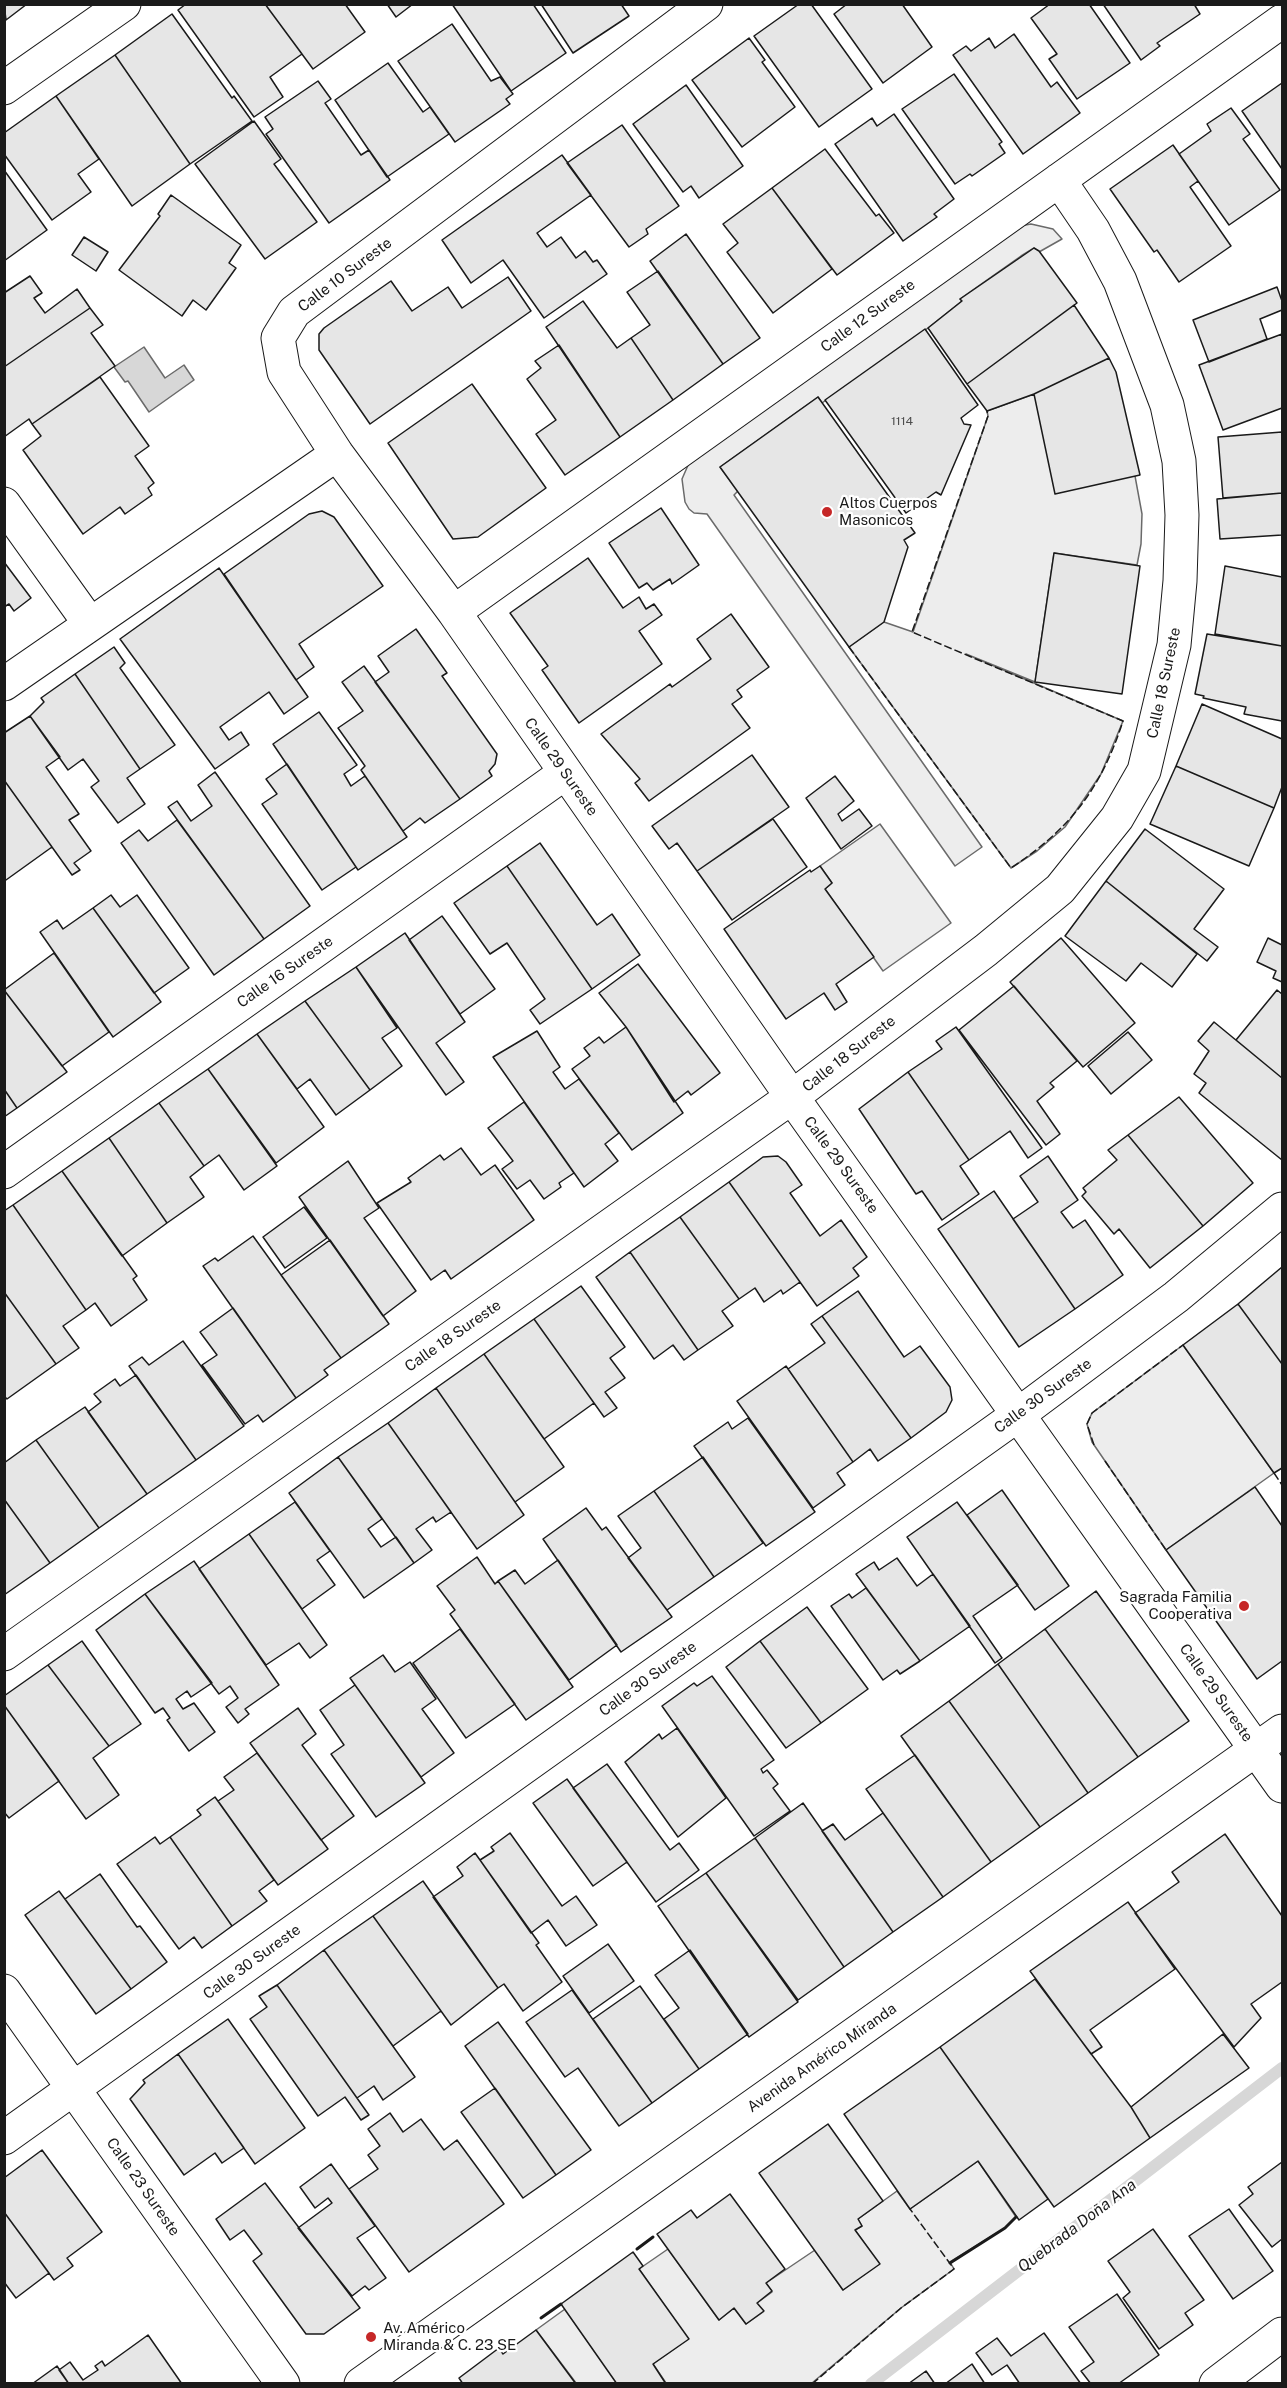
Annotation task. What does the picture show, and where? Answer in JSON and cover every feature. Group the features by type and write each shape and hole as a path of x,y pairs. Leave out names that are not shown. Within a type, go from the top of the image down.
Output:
{"street":[{"path":"4,88 124,4"},
{"name":"Calle 10 Sureste","path":"337,454 284,372 278,338 285,323 294,312 706,4"},
{"name":"Calle 12 Sureste","path":"454,612 1282,21"},
{"name":"Calle 18 Sureste","path":"4,1654 792,1097 986,950 1060,889 1117,818 1144,771 1174,645 1181,570 1179,460 1167,405 1120,281 1093,230 1059,180"},
{"path":"4,684 337,454"},
{"name":"Calle 29 Sureste","path":"337,454 454,612 792,1097 1020,1414 1282,1786"},
{"path":"4,504 90,624"},
{"name":"Calle 16 Sureste","path":"4,1172 565,773"},
{"name":"Calle 30 Sureste","path":"4,2138 1020,1414 1176,1297 1282,1209"},
{"name":"Avenida Américo Miranda","path":"361,2384 1282,1731"},
{"name":"Calle 23 Sureste","path":"4,1990 283,2384"},
{"path":"1216,2384 1276,2349"}],"shaded area":[{"path":"1031,224 1053,229 1062,239 1039,252 1034,248 1021,256 960,299 962,301 928,328 822,403 818,397 720,467 738,491 734,495 982,847 955,866 707,514 694,513 689,509 685,502 682,479 689,463 1020,226"},
{"path":"144,347 165,378 184,365 194,380 149,412 128,381 125,382 114,367"},
{"path":"1034,394 1135,476 1142,514 1141,544 1137,565 1054,553 1035,682 966,654 1123,721 1101,774 1065,827 1037,851 1011,868 849,647 884,622 913,632 988,416 987,411"},
{"path":"880,824 951,923 883,971 825,889 832,883 820,866"},
{"path":"1183,1345 1274,1473 1166,1550 1092,1442 1087,1424 1092,1413"},
{"path":"978,2161 1016,2217 1005,2228 950,2262 954,2269 901,2308 812,2383 666,2383 653,2364 688,2339 639,2269 668,2249 719,2320 734,2308 746,2324 763,2312 757,2303 772,2292 766,2283 815,2250 843,2290 879,2264 855,2230 862,2226 858,2219 897,2191 910,2209"},
{"path":"565,2309 617,2383 576,2383 536,2330"}],"building":[{"path":"4,4 27,4 6,20"},
{"path":"186,4 265,4 302,54 270,77 283,97 254,117 178,10"},
{"path":"265,4 345,4 365,32 313,69"},
{"path":"387,4 413,4 396,17"},
{"path":"452,4 533,4 566,53 511,91"},
{"path":"541,4 621,4 629,16 573,53"},
{"path":"799,4 811,4 872,89 819,127 754,36"},
{"path":"847,4 902,4 932,47 883,83 834,14"},
{"path":"1050,4 1089,4 1130,63 1077,99 1049,59 1057,54 1031,18"},
{"path":"1103,4 1194,4 1200,14 1157,43 1160,46 1141,60"},
{"path":"172,14 232,98 234,96 252,121 190,164 115,55"},
{"path":"452,24 491,81 500,77 513,94 506,99 510,104 455,142 398,61"},
{"path":"1014,34 1051,87 1057,82 1080,113 1023,154 953,55 966,46 971,51 989,38 995,48"},
{"path":"749,38 765,60 762,62 795,107 742,147 692,80"},
{"path":"115,55 190,164 132,206 56,96"},
{"path":"388,63 423,112 430,107 449,134 387,177 335,100"},
{"path":"954,74 1002,142 999,144 1005,153 972,176 970,174 955,184 902,109"},
{"path":"318,81 331,99 325,103 361,155 369,150 390,180 329,223 266,134 273,129 265,117"},
{"path":"1282,83 1282,169 1242,111"},
{"path":"686,85 743,166 699,198 691,186 683,192 633,124"},
{"path":"56,96 99,159 78,174 91,192 52,220 4,154 4,133"},
{"path":"1231,108 1250,134 1243,139 1280,190 1229,225 1179,154 1211,131 1207,124"},
{"path":"894,114 954,199 934,214 937,217 903,241 835,144 872,118 877,126"},
{"path":"254,121 281,159 274,164 317,222 265,259 195,164"},
{"path":"622,125 679,206 646,229 648,234 629,247 567,163"},
{"path":"1173,145 1198,181 1190,187 1231,246 1179,282 1157,250 1154,252 1110,189"},
{"path":"825,149 876,216 879,214 894,233 837,275 772,188"},
{"path":"562,155 591,195 537,233 547,247 561,237 576,258 585,251 593,262 597,260 607,274 544,318 503,260 471,283 442,240"},
{"path":"4,170 47,230 4,261"},
{"path":"772,188 832,269 773,313 727,252 738,243 723,224"},
{"path":"171,195 241,245 229,263 236,268 206,310 193,300 182,316 119,270 160,216 158,214"},
{"path":"686,234 760,338 723,364 650,261"},
{"path":"84,237 108,252 96,271 72,255"},
{"path":"1034,248 1039,251 1077,303 967,384 928,328 962,301 960,299"},
{"path":"658,271 723,364 673,400 631,338 650,325 627,292"},
{"path":"30,276 42,293 34,298 45,313 77,289 90,308 4,367 4,293"},
{"path":"508,277 531,311 370,424 319,350 319,334 324,328 391,281 412,311 448,287 462,308"},
{"path":"1277,287 1282,301 1282,310 1260,319 1267,339 1209,362 1193,320"},
{"path":"583,301 617,348 631,338 673,400 620,437 546,327"},
{"path":"1074,305 1109,358 1034,394 987,411 967,384"},
{"path":"90,308 103,325 91,333 115,366 32,424 29,419 4,437 4,367"},
{"path":"925,329 978,405 961,418 964,424 971,425 941,495 936,492 906,513 825,400"},
{"path":"1282,334 1282,408 1223,430 1199,365"},
{"path":"559,345 620,437 565,475 536,434 556,420 527,379 541,368 535,361"},
{"path":"1109,358 1116,372 1140,475 1055,494 1034,394"},
{"path":"100,377 149,446 135,456 154,483 148,488 152,495 125,514 120,507 83,534 23,450 41,436 32,424"},
{"path":"472,384 546,488 478,537 453,539 388,443"},
{"name":"Altos Cuerpos Masonicos","path":"818,397 915,533 904,540 908,547 884,622 849,647 720,467"},
{"path":"1282,432 1282,493 1223,498 1218,437"},
{"path":"1282,493 1282,535 1220,539 1217,499"},
{"path":"661,508 699,565 672,584 670,579 653,590 647,583 639,588 609,543"},
{"path":"322,511 334,517 383,586 299,644 314,667 296,680 224,574 309,514"},
{"path":"1054,553 1140,566 1122,694 1035,682"},
{"path":"588,558 623,608 639,597 646,609 654,604 662,615 639,631 662,664 579,723 542,670 548,666 510,613"},
{"path":"4,562 31,598 14,611 9,604 4,607"},
{"path":"1225,566 1282,577 1282,646 1215,634"},
{"path":"219,568 308,697 284,714 269,692 220,727 229,740 241,732 249,745 215,769 120,639"},
{"path":"731,614 769,667 737,690 742,697 732,704 750,728 649,801 635,783 640,779 601,734 670,684 672,687 711,659 697,639"},
{"path":"416,629 447,673 442,676 497,754 495,764 489,771 492,776 460,799 375,682 389,672 378,656"},
{"path":"1207,634 1282,646 1282,721 1244,714 1246,707 1203,698 1204,696 1195,694"},
{"path":"114,647 125,663 120,668 175,745 140,769 75,674"},
{"path":"364,666 460,799 425,823 420,818 403,831 361,770 365,766 338,728 363,711 342,682"},
{"path":"75,674 140,769 127,778 145,804 118,823 91,787 99,781 83,759 68,770 30,716 44,702 41,698"},
{"path":"1202,704 1282,739 1282,787 1274,808 1176,766"},
{"path":"319,712 357,765 344,774 351,786 365,776 407,837 358,870 273,744"},
{"path":"30,716 60,757 46,767 79,814 69,820 91,851 74,863 80,870 72,875 4,780 4,733"},
{"path":"752,755 789,807 697,871 677,843 669,849 652,826"},
{"path":"287,764 356,867 322,890 262,804 277,794 266,779"},
{"path":"1176,766 1274,808 1249,866 1150,824"},
{"path":"215,772 310,906 264,939 168,807 177,801 191,821 212,806 198,785"},
{"path":"835,776 854,801 838,814 842,821 859,809 872,826 841,849 806,798"},
{"path":"4,780 52,847 6,880 4,878"},
{"path":"773,819 807,867 732,920 697,871"},
{"path":"177,820 264,939 214,975 121,843 139,830 148,841"},
{"path":"1145,829 1224,889 1194,929 1218,947 1207,961 1106,881"},
{"path":"540,843 597,925 612,914 640,955 592,989 507,866"},
{"path":"507,866 592,989 540,1024 530,1010 545,999 507,943 490,954 454,903"},
{"path":"820,866 832,883 825,889 874,957 836,984 847,1002 835,1010 824,993 786,1019 724,929 810,870 811,872"},
{"path":"1106,881 1197,954 1172,987 1141,963 1126,981 1065,936"},
{"path":"111,895 120,907 137,895 189,968 154,993 93,908"},
{"path":"93,908 161,1002 113,1037 40,932 57,920 63,929"},
{"path":"442,916 495,989 460,1014 409,940"},
{"path":"405,933 465,1022 436,1043 464,1082 446,1095 356,967"},
{"path":"1061,938 1135,1023 1083,1067 1010,982"},
{"path":"1268,938 1282,945 1282,982 1273,978 1276,971 1257,962"},
{"path":"54,953 109,1032 62,1066 4,990"},
{"path":"638,964 720,1073 691,1095 688,1091 674,1102 626,1027 599,993"},
{"path":"356,967 397,1028 382,1038 402,1066 370,1090 305,1001"},
{"path":"1014,986 1077,1061 1050,1083 1054,1087 1037,1101 1060,1134 1046,1145 959,1030"},
{"path":"4,990 67,1072 17,1108 4,1089"},
{"path":"1277,990 1282,994 1282,1078 1236,1040"},
{"path":"305,1001 370,1090 336,1115 310,1079 297,1089 257,1034"},
{"path":"1214,1022 1282,1078 1282,1160 1199,1093 1206,1083 1194,1074 1209,1051 1198,1041"},
{"path":"626,1027 683,1113 632,1150 572,1069 590,1056 584,1048 599,1037 604,1043"},
{"path":"956,1027 1042,1148 1028,1158 1010,1131 969,1160 908,1072 942,1049 936,1041"},
{"path":"537,1031 560,1067 553,1072 565,1089 579,1079 619,1133 605,1144 618,1161 584,1187 493,1057"},
{"path":"1128,1032 1152,1060 1111,1094 1088,1066"},
{"path":"257,1034 324,1127 276,1163 208,1069"},
{"path":"208,1069 277,1166 244,1190 219,1155 204,1166 159,1103"},
{"path":"908,1072 969,1160 960,1166 979,1194 942,1220 922,1191 916,1194 859,1109"},
{"path":"4,1089 17,1108 4,1117"},
{"path":"1179,1097 1253,1183 1203,1226 1128,1135"},
{"path":"524,1102 574,1173 559,1183 561,1187 544,1199 530,1180 517,1189 502,1169 513,1161 488,1128"},
{"path":"159,1103 204,1166 190,1177 204,1197 167,1223 109,1138"},
{"path":"1128,1135 1203,1226 1150,1268 1119,1229 1114,1234 1082,1196 1086,1192 1083,1188 1117,1160 1108,1150"},
{"path":"109,1138 167,1223 122,1256 62,1171"},
{"path":"461,1148 481,1175 495,1165 534,1220 451,1279 445,1270 431,1280 377,1203 411,1182 408,1178 440,1155 444,1160"},
{"path":"778,1156 786,1162 802,1185 790,1193 820,1236 841,1220 867,1257 853,1268 859,1276 817,1306 729,1182 763,1157"},
{"path":"1048,1156 1078,1200 1061,1212 1073,1228 1085,1220 1123,1275 1075,1309 1013,1219 1038,1202 1020,1176"},
{"path":"348,1161 379,1208 364,1218 416,1291 383,1316 299,1197"},
{"path":"62,1171 137,1276 133,1279 147,1300 111,1326 95,1303 86,1310 13,1205"},
{"path":"729,1182 800,1282 783,1294 781,1290 764,1302 755,1288 739,1299 680,1217"},
{"path":"994,1191 1075,1309 1019,1347 938,1229"},
{"path":"13,1205 86,1310 63,1326 79,1348 56,1364 4,1292 4,1211"},
{"path":"304,1207 327,1238 285,1268 263,1237"},
{"path":"680,1217 739,1299 722,1311 733,1326 698,1350 630,1252"},
{"path":"253,1236 341,1358 324,1370 328,1375 296,1398 203,1266 215,1258 218,1261"},
{"path":"330,1240 389,1324 341,1358 281,1275"},
{"path":"630,1252 698,1350 684,1360 673,1345 654,1359 596,1277"},
{"path":"1282,1267 1282,1364 1238,1304"},
{"path":"581,1286 625,1347 610,1358 625,1378 605,1392 617,1408 604,1417 534,1319"},
{"path":"858,1291 904,1357 920,1346 950,1387 952,1400 946,1412 911,1438 822,1316"},
{"path":"4,1292 56,1364 7,1399 4,1396"},
{"path":"1238,1304 1282,1364 1282,1468 1274,1473 1183,1345"},
{"path":"233,1308 296,1398 263,1422 258,1415 245,1424 202,1365 217,1355 200,1332"},
{"path":"822,1316 911,1438 878,1461 870,1449 853,1462 788,1369 825,1343 811,1324"},
{"path":"534,1319 594,1403 544,1439 484,1354"},
{"path":"183,1341 244,1426 196,1460 129,1366 142,1357 149,1365"},
{"path":"484,1354 564,1467 515,1502 436,1388"},
{"path":"786,1366 853,1462 837,1473 845,1485 813,1508 737,1401"},
{"path":"136,1375 196,1460 147,1494 88,1412 101,1402 94,1394 115,1379 120,1386"},
{"path":"436,1388 524,1515 477,1549 388,1423"},
{"path":"85,1407 147,1494 99,1528 36,1440"},
{"path":"748,1418 815,1512 766,1546 694,1446 728,1422 732,1429"},
{"path":"388,1423 451,1512 436,1522 433,1517 416,1529 432,1550 414,1563 338,1457"},
{"path":"36,1440 99,1528 50,1563 4,1499 4,1463"},
{"path":"338,1457 382,1519 368,1529 381,1547 396,1537 414,1563 364,1598 289,1493"},
{"path":"703,1457 763,1543 714,1577 654,1491"},
{"name":"Sagrada Familia Cooperativa","path":"1255,1487 1282,1526 1282,1661 1257,1679 1166,1550"},
{"path":"1002,1490 1069,1586 1035,1610 967,1515"},
{"path":"654,1491 714,1577 667,1610 628,1558 641,1548 618,1516"},
{"path":"4,1499 50,1563 4,1595"},
{"path":"295,1502 330,1551 317,1560 335,1585 302,1609 249,1534"},
{"path":"957,1502 1018,1585 973,1616 1002,1658 995,1663 907,1537"},
{"path":"586,1508 602,1530 606,1527 672,1617 621,1652 543,1539"},
{"path":"249,1534 327,1645 310,1658 299,1643 266,1665 199,1569"},
{"path":"477,1557 495,1584 498,1581 573,1687 526,1720 450,1614 455,1610 437,1586"},
{"path":"897,1558 917,1586 933,1574 970,1626 920,1661 856,1574 874,1562 879,1570"},
{"path":"558,1560 617,1645 569,1680 498,1581 515,1570 525,1584"},
{"path":"194,1561 279,1685 245,1709 249,1714 238,1723 226,1707 238,1698 230,1686 219,1694 145,1594"},
{"path":"866,1588 920,1661 900,1674 897,1670 883,1680 831,1606 849,1594 852,1598"},
{"path":"1096,1591 1189,1721 1138,1757 1045,1629"},
{"path":"145,1594 212,1683 191,1697 187,1691 176,1699 183,1709 194,1703 215,1732 189,1751 167,1720 170,1718 163,1708 155,1713 96,1630"},
{"path":"807,1607 868,1689 821,1723 760,1641"},
{"path":"460,1629 515,1704 466,1738 413,1663"},
{"path":"1045,1629 1138,1757 1088,1793 998,1664"},
{"path":"82,1641 141,1724 109,1746 48,1665"},
{"path":"760,1641 821,1723 786,1748 726,1667"},
{"path":"383,1655 395,1672 410,1662 436,1699 422,1709 454,1753 421,1777 350,1678"},
{"path":"998,1664 1088,1793 1040,1827 949,1701"},
{"path":"48,1665 109,1746 93,1758 119,1795 86,1819 4,1705 4,1696"},
{"path":"712,1676 774,1760 761,1769 763,1773 767,1770 778,1784 773,1788 790,1811 754,1836 662,1706 694,1683 697,1686"},
{"path":"355,1685 425,1783 376,1817 331,1754 344,1745 320,1710"},
{"path":"949,1701 1040,1827 991,1862 901,1736"},
{"path":"4,1705 59,1781 9,1818 4,1812"},
{"path":"298,1708 316,1734 302,1745 354,1816 321,1840 250,1743"},
{"path":"677,1728 726,1798 678,1837 625,1762 659,1734 662,1739"},
{"path":"257,1753 328,1849 278,1885 218,1801 234,1790 224,1777"},
{"path":"915,1755 991,1862 943,1897 866,1789"},
{"path":"607,1764 670,1850 679,1843 699,1870 656,1902 573,1788"},
{"path":"567,1779 627,1862 593,1886 533,1803"},
{"path":"215,1797 274,1880 259,1891 267,1901 232,1926 170,1837 201,1815 197,1810"},
{"path":"803,1803 893,1932 844,1967 755,1838"},
{"path":"883,1813 943,1897 893,1932 822,1831 833,1824 845,1840"},
{"path":"510,1833 562,1906 576,1896 597,1925 566,1946 548,1920 531,1933 480,1860 494,1851 491,1847"},
{"path":"1225,1834 1282,1916 1282,1982 1251,2004 1261,2018 1234,2047 1135,1913 1179,1882 1172,1872"},
{"path":"155,1837 160,1844 170,1837 232,1926 202,1948 194,1937 179,1949 117,1864"},
{"path":"755,1838 844,1967 798,2000 706,1873"},
{"path":"475,1853 539,1943 536,1945 562,1982 523,2011 504,1984 498,1988 433,1897 463,1876 457,1867"},
{"path":"706,1873 798,2002 749,2037 658,1906"},
{"path":"100,1874 137,1927 140,1926 167,1962 131,1989 65,1899"},
{"path":"423,1881 498,1988 451,2025 373,1916"},
{"path":"59,1891 131,1989 96,2014 25,1915"},
{"path":"1128,1902 1175,1969 1090,2030 1102,2047 1091,2054 1030,1971"},
{"path":"373,1916 441,2011 393,2046 324,1950"},
{"path":"608,1944 634,1981 589,2013 563,1976"},
{"path":"324,1950 415,2077 383,2100 374,2086 357,2098 277,1985"},
{"path":"690,1950 748,2034 699,2069 664,2019 679,2008 655,1975"},
{"path":"1035,1979 1131,2107 1150,2138 1054,2207 940,2047"},
{"path":"277,1985 369,2115 361,2120 345,2097 318,2116 250,2019 267,2007 259,1996"},
{"path":"640,1986 699,2069 652,2103 593,2019"},
{"path":"572,1990 652,2103 619,2126 578,2068 565,2077 526,2022"},
{"path":"228,2019 305,2128 255,2164 178,2054"},
{"path":"498,2022 591,2150 556,2175 465,2046"},
{"path":"1223,2034 1249,2068 1150,2138 1131,2107"},
{"path":"940,2047 1048,2199 1019,2220 978,2161 910,2209 844,2114"},
{"path":"178,2054 244,2148 222,2163 215,2153 184,2175 130,2099 145,2083 143,2080"},
{"path":"495,2088 556,2175 523,2198 461,2112"},
{"path":"390,2113 403,2132 421,2119 444,2150 457,2140 504,2204 409,2272 349,2189 378,2169 368,2155 380,2146 368,2129"},
{"path":"828,2124 883,2201 858,2219 862,2226 855,2230 880,2264 843,2290 759,2173"},
{"path":"42,2150 102,2232 67,2258 73,2266 54,2280 4,2212 4,2178"},
{"path":"1282,2162 1282,2239 1272,2247 1239,2205 1253,2194 1248,2187"},
{"path":"331,2164 375,2226 357,2238 386,2278 369,2290 365,2286 352,2296 298,2228 332,2203 328,2198 315,2208 300,2187"},
{"path":"265,2183 360,2308 324,2334 306,2334 253,2261 262,2254 244,2230 230,2240 216,2219"},
{"path":"730,2194 785,2269 766,2283 772,2291 757,2303 764,2311 746,2324 734,2308 719,2320 657,2234 691,2210 697,2218"},
{"path":"1229,2209 1273,2271 1233,2299 1189,2236"},
{"path":"4,2212 49,2273 16,2298 4,2282"},
{"path":"1153,2229 1204,2300 1185,2313 1193,2325 1159,2349 1123,2298 1130,2292 1108,2261"},
{"path":"633,2252 643,2266 639,2269 689,2339 653,2364 666,2384 617,2384 561,2304"},
{"path":"1117,2294 1159,2355 1118,2384 1091,2384 1081,2371 1094,2362 1069,2327"},
{"path":"536,2330 576,2384 463,2384 459,2378 499,2348 503,2354"},
{"path":"1044,2333 1081,2384 1020,2384 1007,2365 992,2375 976,2353 997,2338 1011,2356"},
{"path":"148,2335 182,2384 69,2384 59,2370 70,2362 83,2380 98,2370 95,2366 102,2361 105,2366"},
{"path":"972,2364 985,2384 945,2384"},
{"path":"57,2366 69,2384 32,2384"},
{"path":"926,2371 935,2384 908,2384"}],"waterway":[{"name":"Quebrada Doña Ana","path":"871,2384 1282,2068"}],"fence":[{"path":"849,647 1011,868 1067,822 1081,805 1105,767 1123,721 912,632 988,416 987,411"},
{"path":"1094,1445 1087,1424 1092,1413 1183,1345"},
{"path":"1105,1461 1166,1550"},
{"path":"1274,1473 1282,1485"},
{"path":"812,2384 901,2308 954,2269 910,2209"}],"wall":[{"path":"950,2263 1005,2228 1016,2217"},
{"path":"637,2249 653,2237"},
{"path":"541,2318 561,2304"}],"place":[{"name":"Altos Cuerpos Masonicos","path":"827,512"},
{"name":"Sagrada Familia Cooperativa","path":"1244,1606"},
{"name":"Av. Américo Miranda & C. 23 SE","path":"371,2337"}]}
